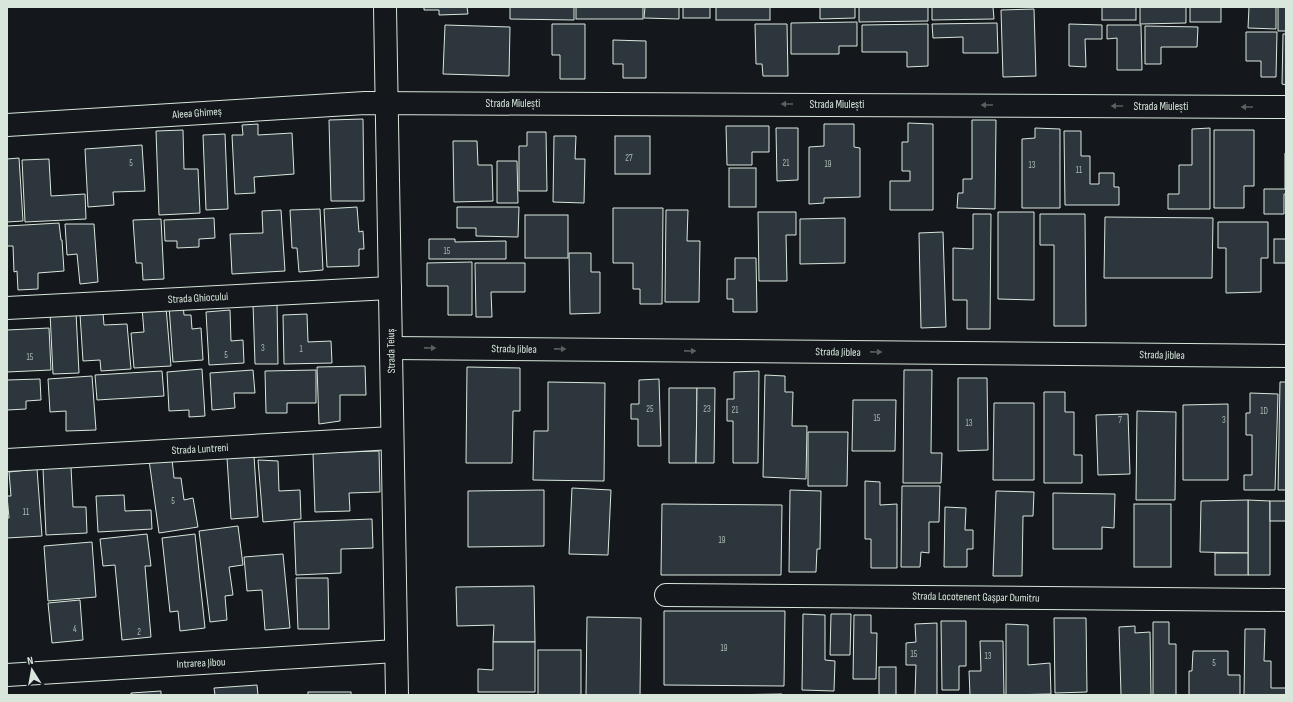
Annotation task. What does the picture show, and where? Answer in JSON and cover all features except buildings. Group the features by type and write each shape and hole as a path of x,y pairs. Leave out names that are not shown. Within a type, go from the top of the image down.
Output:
{"street":[{"name":"Strada Teiuș","path":"385,7 397,695"},
{"name":"Aleea Ghimeș","path":"7,125 366,103 387,103"},
{"name":"Strada Miulești","path":"387,103 1286,107"},
{"name":"Strada Ghiocului","path":"7,308 390,288"},
{"name":"Strada Jiblea","path":"391,348 1286,356"},
{"name":"Strada Luntreni","path":"7,460 392,438"},
{"name":"Strada Locotenent Gașpar Dumitru","path":"666,594 1286,600"},
{"name":"Intrarea Jibou","path":"7,675 396,651"}]}
